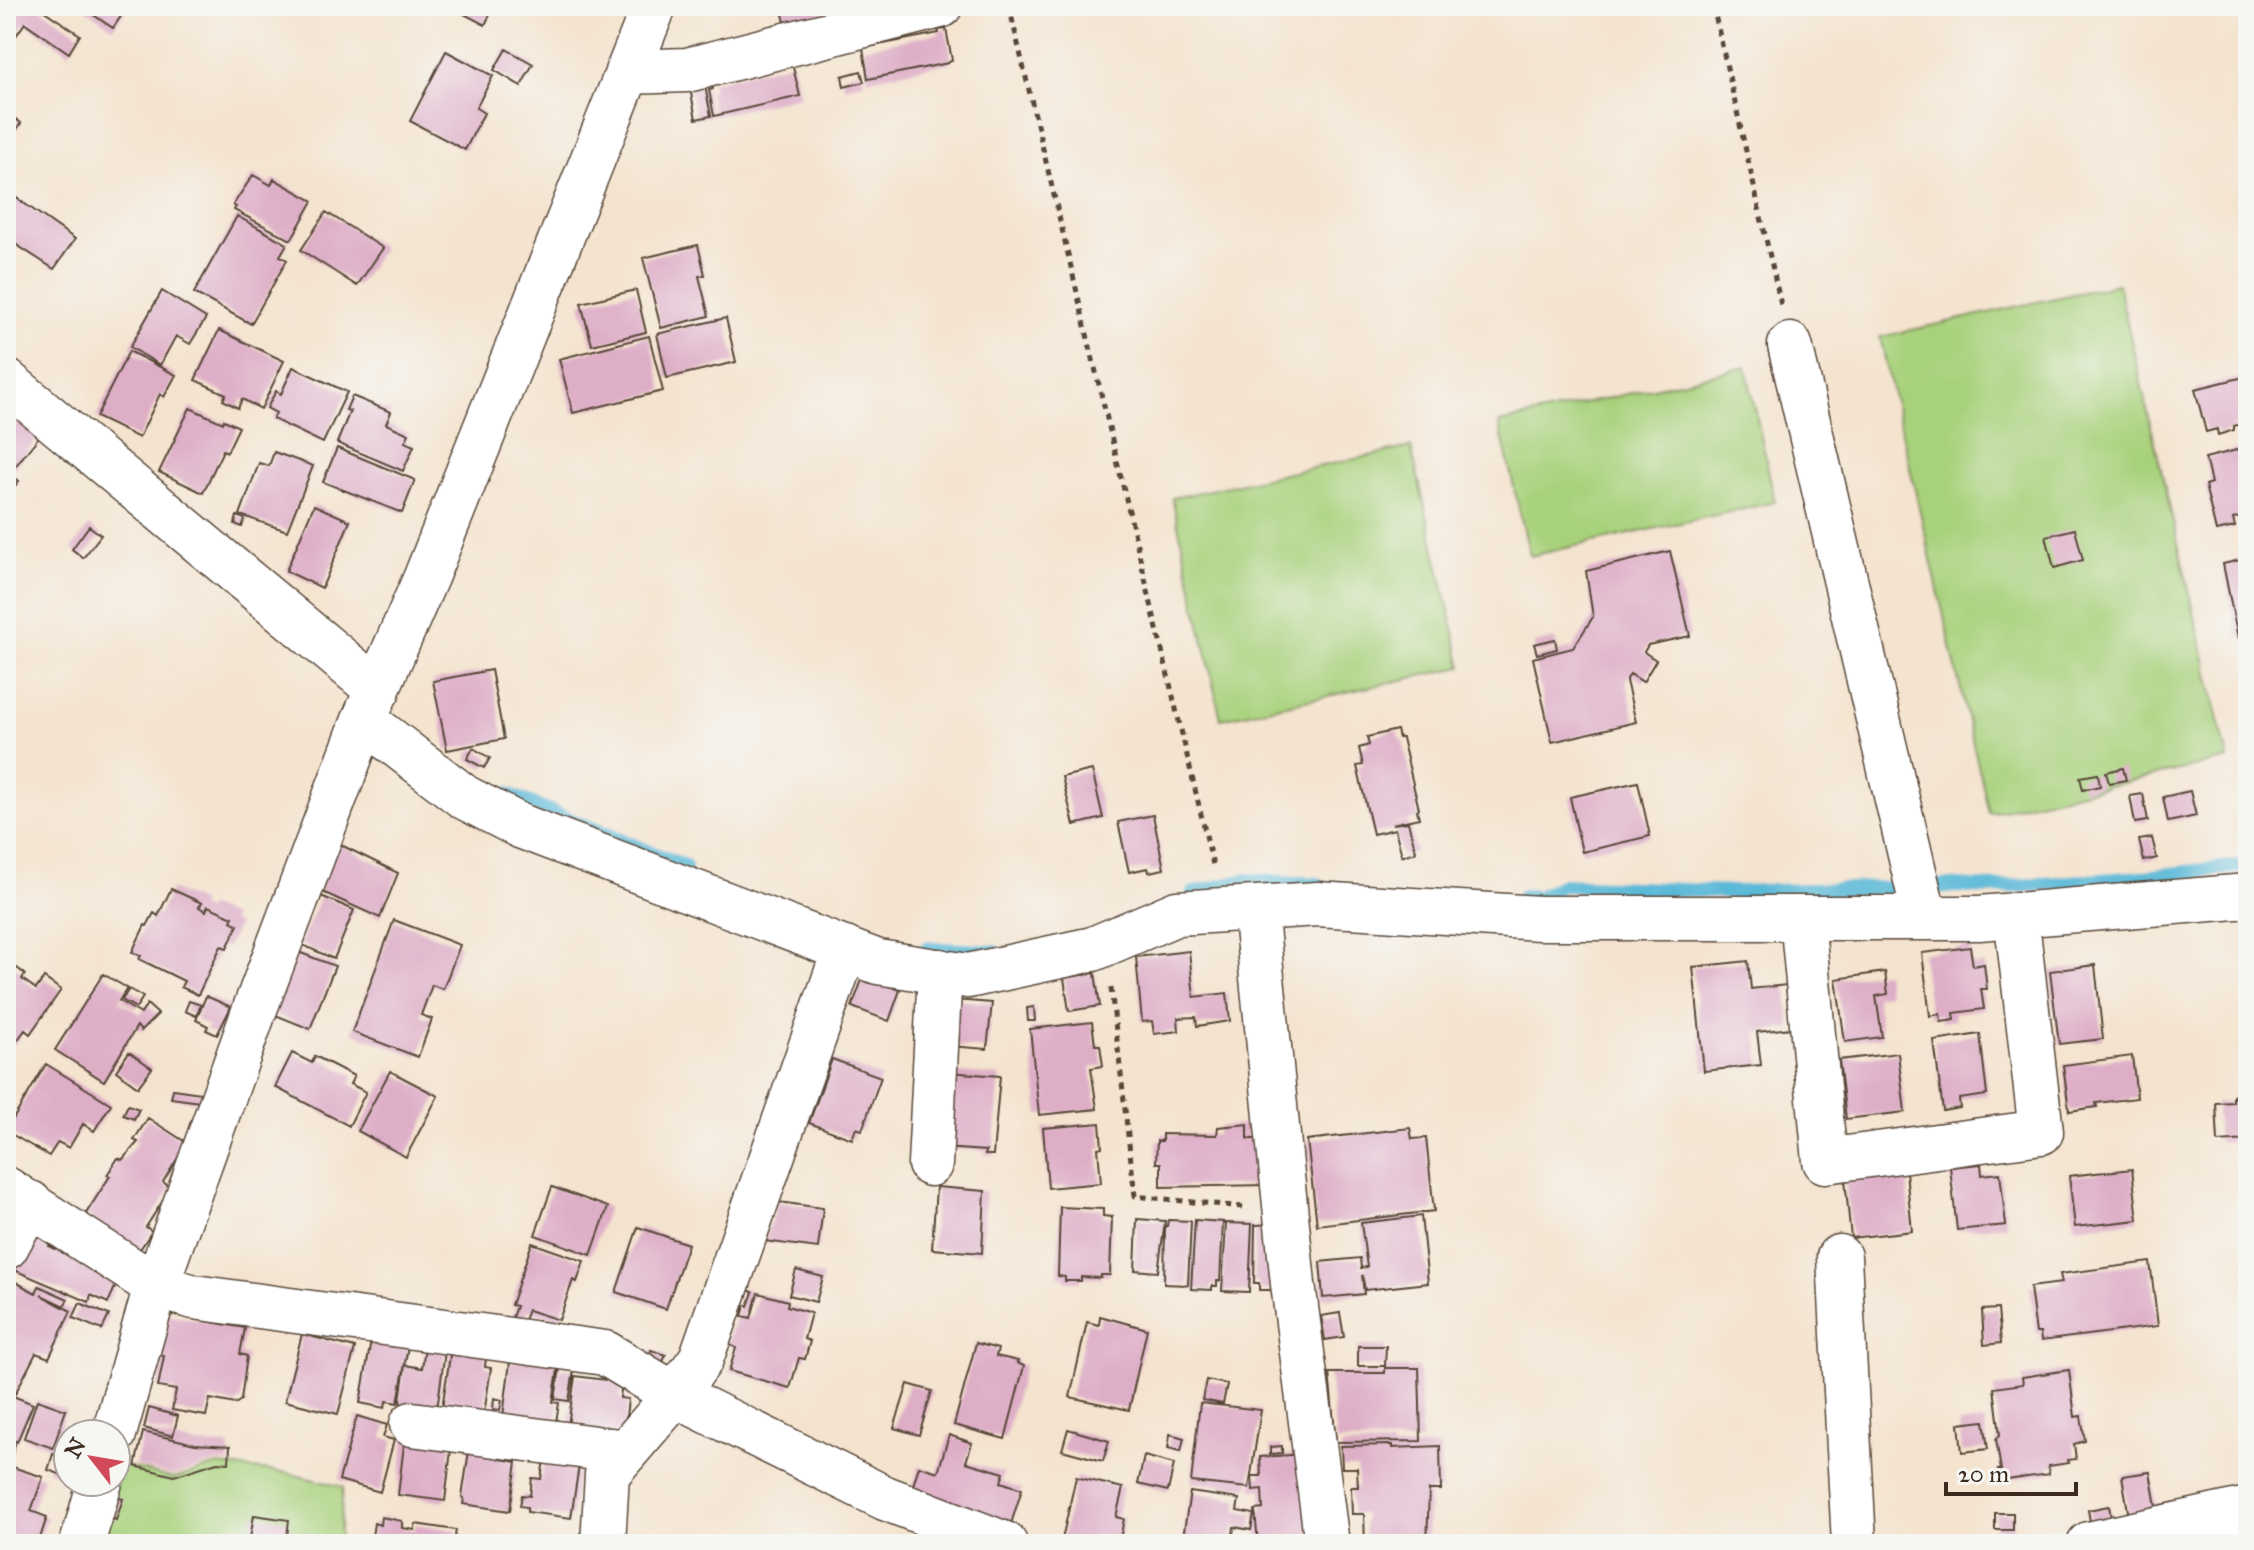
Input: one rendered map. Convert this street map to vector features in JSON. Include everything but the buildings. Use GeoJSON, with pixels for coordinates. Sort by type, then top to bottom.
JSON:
{"type":"FeatureCollection","features":[{"type":"Feature","properties":{"kind":"street"},"geometry":{"type":"LineString","coordinates":[[119,1418],[156,1286],[256,1006],[371,705],[497,401],[654,6]]}},
{"type":"Feature","properties":{"kind":"street"},"geometry":{"type":"LineString","coordinates":[[627,72],[687,70],[940,6]]}},
{"type":"Feature","properties":{"kind":"street"},"geometry":{"type":"LineString","coordinates":[[1790,345],[1925,918]]}},
{"type":"Feature","properties":{"kind":"street"},"geometry":{"type":"LineString","coordinates":[[6,381],[371,705],[464,797],[520,826],[878,962],[968,976],[1093,949],[1177,913],[1318,904],[1540,918],[1925,918],[2248,896]]}},
{"type":"Feature","properties":{"kind":"street"},"geometry":{"type":"LineString","coordinates":[[1240,909],[1286,1212],[1327,1544]]}},
{"type":"Feature","properties":{"kind":"street"},"geometry":{"type":"LineString","coordinates":[[1802,918],[1825,1161],[2041,1132],[2016,914]]}},
{"type":"Feature","properties":{"kind":"street"},"geometry":{"type":"LineString","coordinates":[[603,1544],[607,1474],[675,1395],[701,1359],[845,949]]}},
{"type":"Feature","properties":{"kind":"street"},"geometry":{"type":"LineString","coordinates":[[930,1164],[940,971]]}},
{"type":"Feature","properties":{"kind":"street"},"geometry":{"type":"LineString","coordinates":[[6,1247],[18,1196],[156,1286],[194,1297],[605,1353],[675,1395],[885,1498],[1005,1544]]}},
{"type":"Feature","properties":{"kind":"street"},"geometry":{"type":"LineString","coordinates":[[1839,1257],[1854,1544]]}},
{"type":"Feature","properties":{"kind":"street"},"geometry":{"type":"LineString","coordinates":[[412,1424],[626,1452]]}},
{"type":"Feature","properties":{"kind":"street"},"geometry":{"type":"LineString","coordinates":[[82,1544],[95,1498]]}},
{"type":"Feature","properties":{"kind":"street"},"geometry":{"type":"LineString","coordinates":[[2089,1544],[2248,1509]]}},
{"type":"Feature","properties":{"kind":"path"},"geometry":{"type":"LineString","coordinates":[[1009,6],[1240,909]]}},
{"type":"Feature","properties":{"kind":"path"},"geometry":{"type":"LineString","coordinates":[[1713,6],[1790,345]]}},
{"type":"Feature","properties":{"kind":"path"},"geometry":{"type":"LineString","coordinates":[[1106,943],[1135,1196],[1286,1212]]}},
{"type":"Feature","properties":{"kind":"green space"},"geometry":{"type":"Polygon","coordinates":[[[2118,284],[2228,759],[1989,813],[1880,337],[2118,284]]]}},
{"type":"Feature","properties":{"kind":"green space"},"geometry":{"type":"Polygon","coordinates":[[[1746,367],[1775,502],[1530,556],[1499,423],[1746,367]]]}},
{"type":"Feature","properties":{"kind":"green space"},"geometry":{"type":"Polygon","coordinates":[[[1411,447],[1462,667],[1221,719],[1172,498],[1411,447]]]}},
{"type":"Feature","properties":{"kind":"green space"},"geometry":{"type":"Polygon","coordinates":[[[217,1465],[287,1473],[343,1487],[339,1544],[99,1544],[112,1498],[132,1498],[132,1468],[174,1479],[217,1465]]]}},
{"type":"Feature","properties":{"kind":"waterway"},"geometry":{"type":"LineString","coordinates":[[508,794],[685,866]]}},
{"type":"Feature","properties":{"kind":"waterway"},"geometry":{"type":"LineString","coordinates":[[1523,896],[1538,897],[1563,885],[1734,892],[1958,886],[1987,888],[2144,877],[2248,865]]}},
{"type":"Feature","properties":{"kind":"waterway"},"geometry":{"type":"LineString","coordinates":[[1193,893],[1245,880],[1318,884]]}},
{"type":"Feature","properties":{"kind":"waterway"},"geometry":{"type":"LineString","coordinates":[[927,948],[994,952]]}}]}
